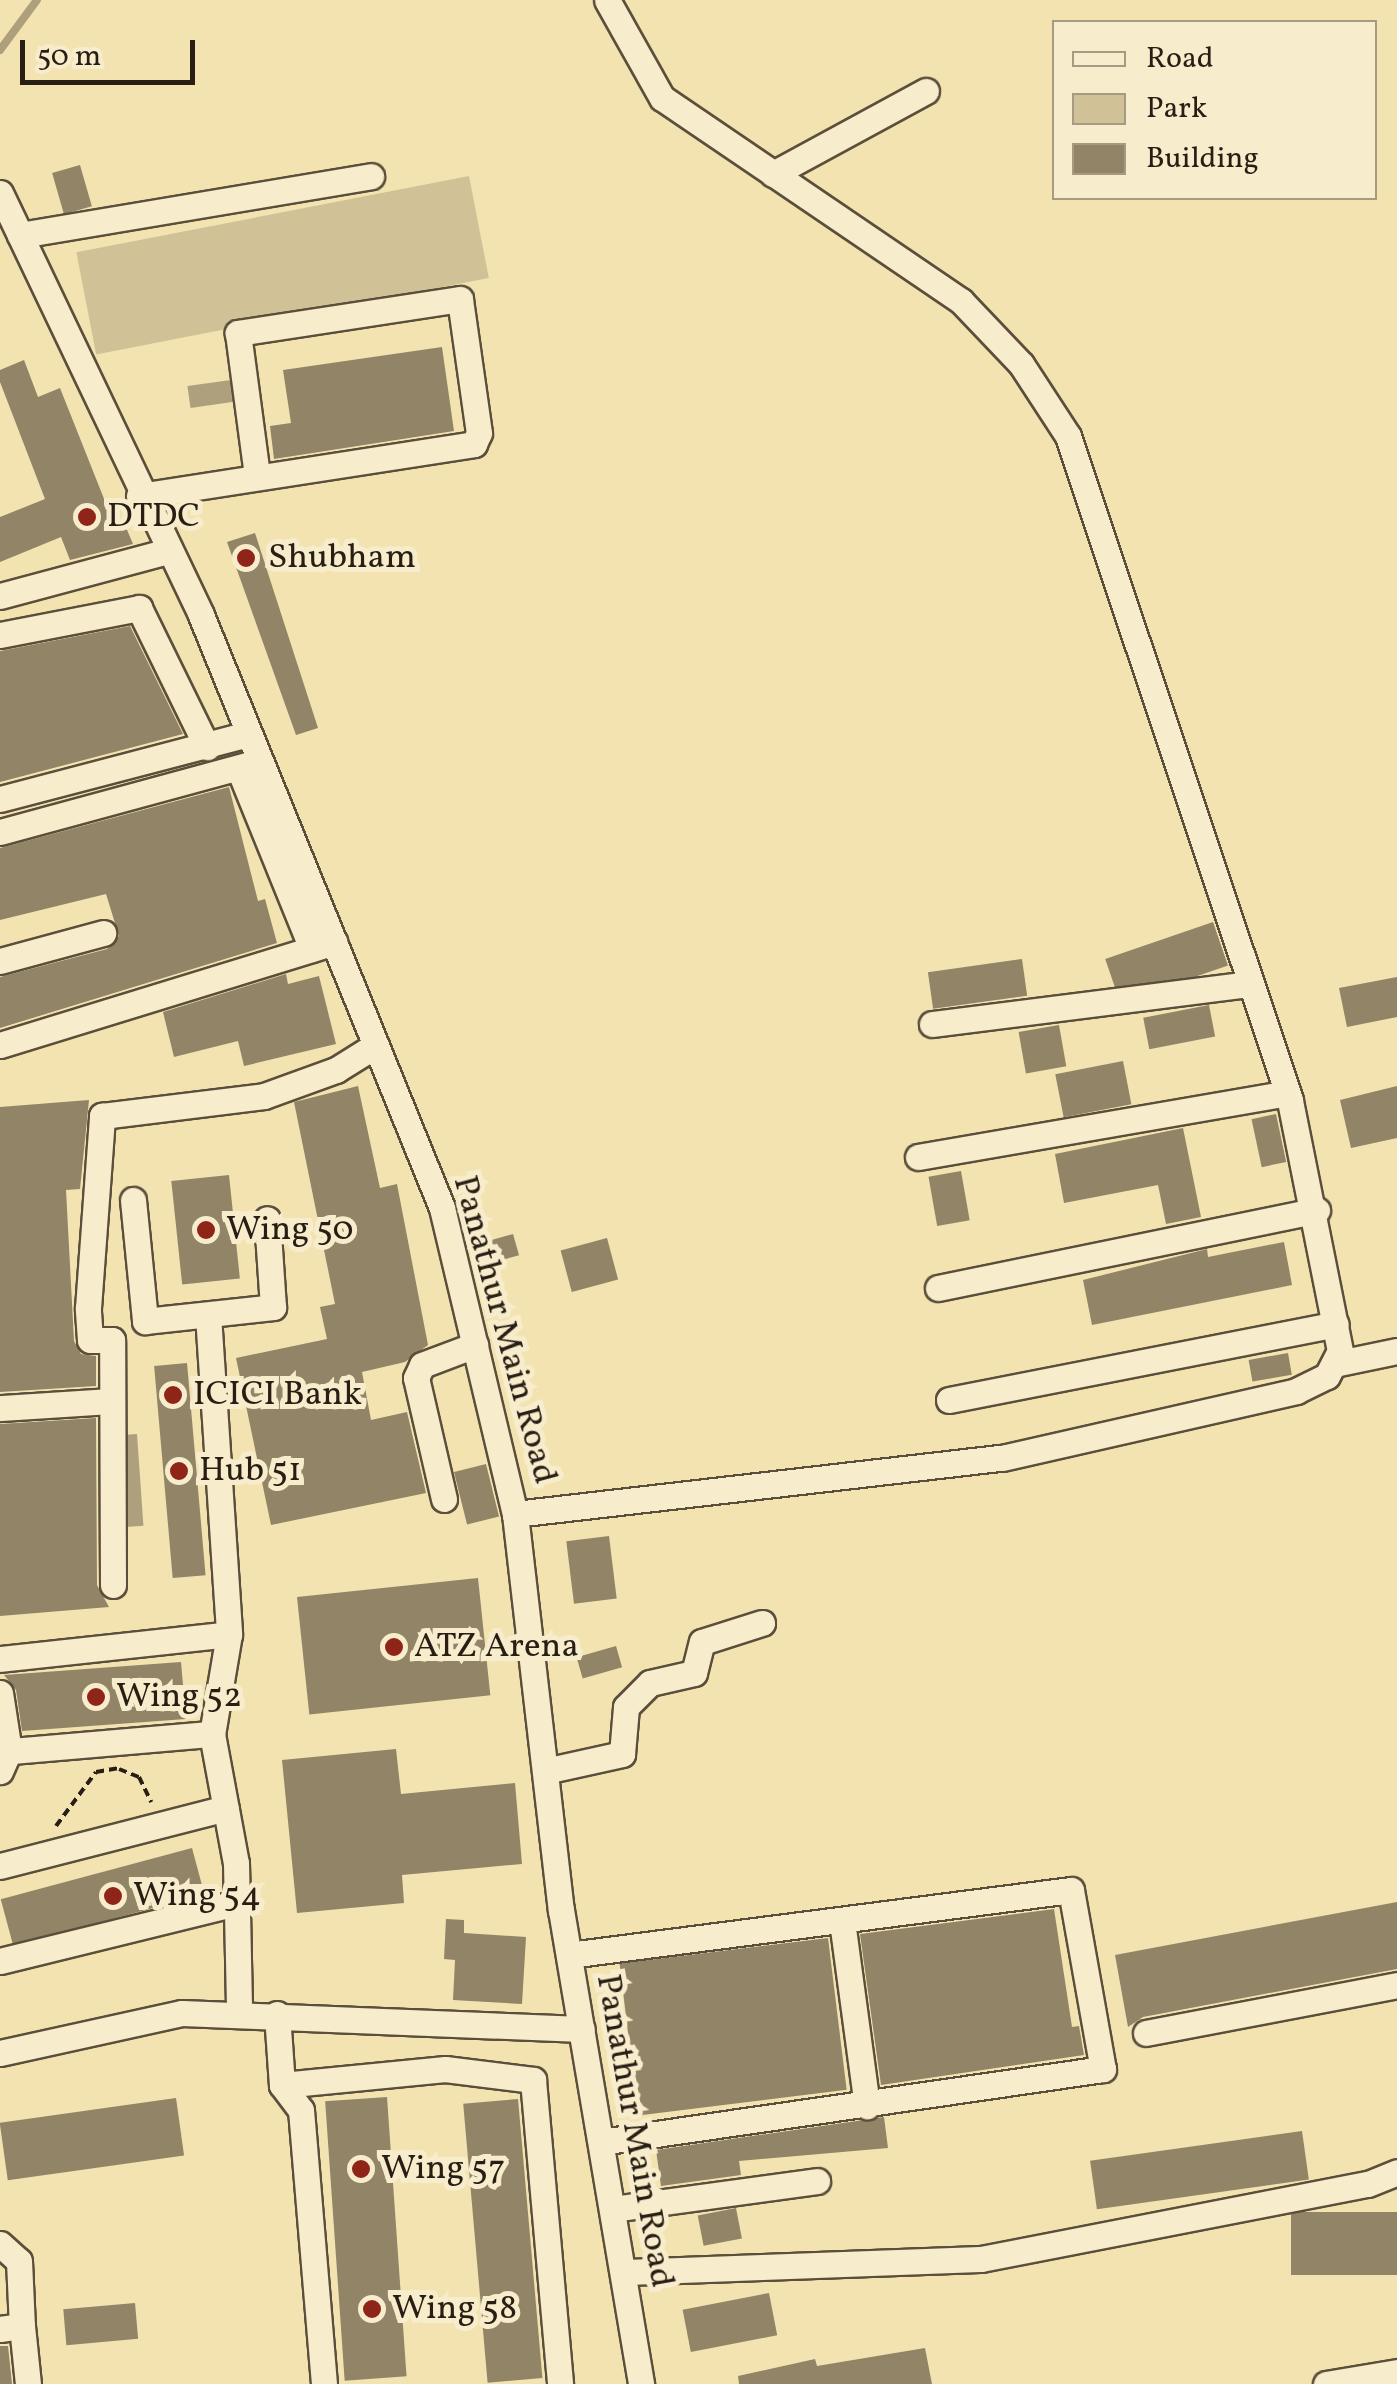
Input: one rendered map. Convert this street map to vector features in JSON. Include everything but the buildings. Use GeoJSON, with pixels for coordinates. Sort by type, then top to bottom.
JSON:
{"type":"FeatureCollection","features":[{"type":"Feature","properties":{"kind":"street"},"geometry":{"type":"LineString","coordinates":[[607,0],[662,98],[978,316],[1021,364],[1068,436],[1155,680],[1249,984],[1287,1092],[1317,1210],[1339,1363]]}},
{"type":"Feature","properties":{"kind":"street"},"geometry":{"type":"LineString","coordinates":[[773,174],[926,91]]}},
{"type":"Feature","properties":{"kind":"street"},"geometry":{"type":"LineString","coordinates":[[20,235],[371,176]]}},
{"type":"Feature","properties":{"kind":"street","name":"Panathur Main Road"},"geometry":{"type":"LineString","coordinates":[[0,193],[168,551],[247,734],[248,765],[323,946],[376,1045],[442,1208],[515,1514],[569,1955],[641,2384]]}},
{"type":"Feature","properties":{"kind":"street"},"geometry":{"type":"LineString","coordinates":[[140,496],[474,444],[479,433],[460,299],[238,333],[256,475]]}},
{"type":"Feature","properties":{"kind":"street"},"geometry":{"type":"LineString","coordinates":[[0,596],[168,551]]}},
{"type":"Feature","properties":{"kind":"street"},"geometry":{"type":"LineString","coordinates":[[0,635],[139,608],[207,747]]}},
{"type":"Feature","properties":{"kind":"street"},"geometry":{"type":"LineString","coordinates":[[0,799],[247,734]]}},
{"type":"Feature","properties":{"kind":"street"},"geometry":{"type":"LineString","coordinates":[[0,832],[248,765]]}},
{"type":"Feature","properties":{"kind":"street"},"geometry":{"type":"LineString","coordinates":[[0,961],[103,933]]}},
{"type":"Feature","properties":{"kind":"street"},"geometry":{"type":"LineString","coordinates":[[0,1045],[323,946]]}},
{"type":"Feature","properties":{"kind":"street"},"geometry":{"type":"LineString","coordinates":[[932,1024],[1249,984]]}},
{"type":"Feature","properties":{"kind":"street"},"geometry":{"type":"LineString","coordinates":[[113,1585],[112,1340],[90,1340],[88,1308],[102,1116],[264,1096],[336,1070],[376,1045]]}},
{"type":"Feature","properties":{"kind":"street"},"geometry":{"type":"LineString","coordinates":[[918,1157],[1287,1092]]}},
{"type":"Feature","properties":{"kind":"street"},"geometry":{"type":"LineString","coordinates":[[133,1200],[146,1321],[274,1307],[267,1219]]}},
{"type":"Feature","properties":{"kind":"street"},"geometry":{"type":"LineString","coordinates":[[938,1288],[1317,1210]]}},
{"type":"Feature","properties":{"kind":"street"},"geometry":{"type":"LineString","coordinates":[[208,1315],[228,1634],[212,1734],[240,1902],[239,2012]]}},
{"type":"Feature","properties":{"kind":"street"},"geometry":{"type":"LineString","coordinates":[[949,1400],[1336,1324]]}},
{"type":"Feature","properties":{"kind":"street"},"geometry":{"type":"LineString","coordinates":[[444,1499],[416,1378],[422,1365],[475,1345]]}},
{"type":"Feature","properties":{"kind":"street"},"geometry":{"type":"LineString","coordinates":[[515,1514],[1002,1458],[1296,1391],[1339,1363],[1397,1351]]}},
{"type":"Feature","properties":{"kind":"street"},"geometry":{"type":"LineString","coordinates":[[0,1408],[110,1401]]}},
{"type":"Feature","properties":{"kind":"street"},"geometry":{"type":"LineString","coordinates":[[545,1771],[622,1754],[626,1707],[650,1682],[694,1672],[702,1642],[762,1623]]}},
{"type":"Feature","properties":{"kind":"street"},"geometry":{"type":"LineString","coordinates":[[0,1659],[228,1634]]}},
{"type":"Feature","properties":{"kind":"street"},"geometry":{"type":"LineString","coordinates":[[0,1692],[3,1758],[115,1757],[212,1734]]}},
{"type":"Feature","properties":{"kind":"street"},"geometry":{"type":"LineString","coordinates":[[0,1866],[226,1808]]}},
{"type":"Feature","properties":{"kind":"street"},"geometry":{"type":"LineString","coordinates":[[569,1955],[1072,1890],[1103,2068],[866,2106],[601,2142]]}},
{"type":"Feature","properties":{"kind":"street"},"geometry":{"type":"LineString","coordinates":[[0,1961],[240,1902]]}},
{"type":"Feature","properties":{"kind":"street"},"geometry":{"type":"LineString","coordinates":[[842,1922],[866,2106]]}},
{"type":"Feature","properties":{"kind":"street"},"geometry":{"type":"LineString","coordinates":[[1146,2033],[1397,1986]]}},
{"type":"Feature","properties":{"kind":"street"},"geometry":{"type":"LineString","coordinates":[[0,2053],[107,2025],[239,2012],[582,2029]]}},
{"type":"Feature","properties":{"kind":"street"},"geometry":{"type":"LineString","coordinates":[[277,2014],[282,2085],[301,2110],[324,2384]]}},
{"type":"Feature","properties":{"kind":"street"},"geometry":{"type":"LineString","coordinates":[[282,2085],[445,2069],[533,2080],[560,2384]]}},
{"type":"Feature","properties":{"kind":"street"},"geometry":{"type":"LineString","coordinates":[[625,2272],[981,2258],[1368,2184],[1397,2172]]}},
{"type":"Feature","properties":{"kind":"street"},"geometry":{"type":"LineString","coordinates":[[614,2210],[817,2181]]}},
{"type":"Feature","properties":{"kind":"street"},"geometry":{"type":"LineString","coordinates":[[0,2244],[18,2261],[11,2328],[28,2384]]}},
{"type":"Feature","properties":{"kind":"street"},"geometry":{"type":"LineString","coordinates":[[1326,2384],[1397,2372]]}},
{"type":"Feature","properties":{"kind":"path"},"geometry":{"type":"LineString","coordinates":[[54,1828],[96,1772],[115,1757],[139,1777],[151,1796],[152,1814]]}},
{"type":"Feature","properties":{"kind":"green space"},"geometry":{"type":"Polygon","coordinates":[[[469,176],[489,278],[96,354],[76,252],[469,176]]]}},
{"type":"Feature","properties":{"kind":"shaded area"},"geometry":{"type":"Polygon","coordinates":[[[231,380],[234,402],[190,408],[187,386],[231,380]]]}},
{"type":"Feature","properties":{"kind":"shaded area"},"geometry":{"type":"Polygon","coordinates":[[[137,1434],[143,1526],[122,1527],[116,1435],[137,1434]]]}},
{"type":"Feature","properties":{"kind":"waterway"},"geometry":{"type":"LineString","coordinates":[[0,50],[37,0]]}},
{"type":"Feature","properties":{"kind":"place","name":"DTDC"},"geometry":{"type":"Point","coordinates":[87,517]}},
{"type":"Feature","properties":{"kind":"place","name":"Shubham"},"geometry":{"type":"Point","coordinates":[246,558]}},
{"type":"Feature","properties":{"kind":"place","name":"Wing 50"},"geometry":{"type":"Point","coordinates":[206,1230]}},
{"type":"Feature","properties":{"kind":"place","name":"ICICI Bank"},"geometry":{"type":"Point","coordinates":[173,1395]}},
{"type":"Feature","properties":{"kind":"place","name":"Hub 51"},"geometry":{"type":"Point","coordinates":[179,1471]}},
{"type":"Feature","properties":{"kind":"place","name":"ATZ Arena"},"geometry":{"type":"Point","coordinates":[394,1647]}},
{"type":"Feature","properties":{"kind":"place","name":"Wing 52"},"geometry":{"type":"Point","coordinates":[96,1697]}},
{"type":"Feature","properties":{"kind":"place","name":"Wing 54"},"geometry":{"type":"Point","coordinates":[113,1896]}},
{"type":"Feature","properties":{"kind":"place","name":"Wing 57"},"geometry":{"type":"Point","coordinates":[361,2169]}},
{"type":"Feature","properties":{"kind":"place","name":"Wing 58"},"geometry":{"type":"Point","coordinates":[372,2309]}}]}
